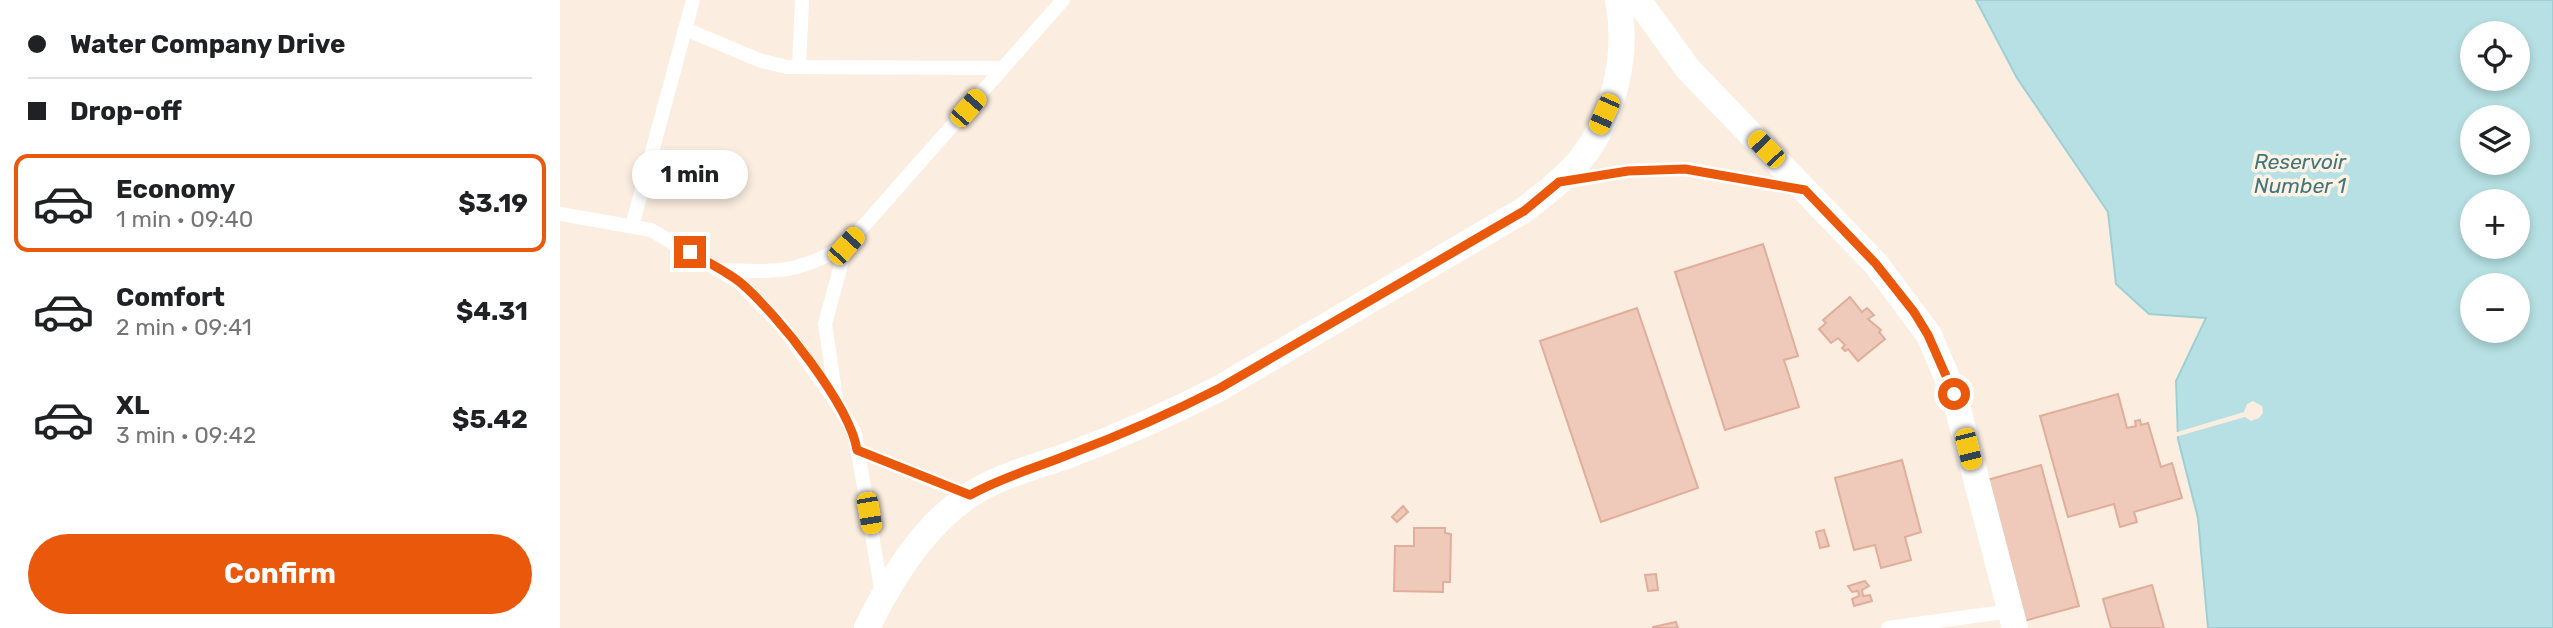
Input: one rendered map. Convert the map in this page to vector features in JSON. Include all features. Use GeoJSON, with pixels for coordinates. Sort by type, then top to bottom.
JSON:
{"type":"FeatureCollection","features":[{"type":"Feature","properties":{"kind":"street"},"geometry":{"type":"LineString","coordinates":[[867,628],[883,595],[937,522],[970,495],[999,479],[1069,455],[1170,413],[1220,388],[1524,211],[1559,182],[1593,139],[1615,90],[1622,22],[1618,0]]}},
{"type":"Feature","properties":{"kind":"street"},"geometry":{"type":"LineString","coordinates":[[1638,0],[1688,69],[1876,264],[1928,335],[1954,394],[2012,619]]}},
{"type":"Feature","properties":{"kind":"lane"},"geometry":{"type":"LineString","coordinates":[[632,226],[693,0]]}},
{"type":"Feature","properties":{"kind":"lane"},"geometry":{"type":"LineString","coordinates":[[799,67],[802,0]]}},
{"type":"Feature","properties":{"kind":"lane"},"geometry":{"type":"LineString","coordinates":[[719,270],[779,272],[814,263],[846,246],[1063,0]]}},
{"type":"Feature","properties":{"kind":"lane"},"geometry":{"type":"LineString","coordinates":[[685,29],[759,60],[799,67],[1003,68]]}},
{"type":"Feature","properties":{"kind":"lane"},"geometry":{"type":"LineString","coordinates":[[1559,182],[1628,171],[1685,169],[1805,190]]}},
{"type":"Feature","properties":{"kind":"lane"},"geometry":{"type":"LineString","coordinates":[[560,214],[651,230],[740,283],[782,326],[837,403],[855,434],[883,595]]}},
{"type":"Feature","properties":{"kind":"lane"},"geometry":{"type":"LineString","coordinates":[[837,403],[825,324],[846,246]]}},
{"type":"Feature","properties":{"kind":"lane"},"geometry":{"type":"LineString","coordinates":[[857,450],[970,495]]}},
{"type":"Feature","properties":{"kind":"lane"},"geometry":{"type":"LineString","coordinates":[[1888,628],[2012,619]]}},
{"type":"Feature","properties":{"kind":"water","name":"Reservoir Number 1"},"geometry":{"type":"Polygon","coordinates":[[[1976,0],[2553,0],[2553,628],[2208,628],[2198,518],[2178,439],[2176,381],[2206,318],[2149,314],[2116,284],[2108,212],[2017,78],[1976,0]]]}},
{"type":"Feature","properties":{"kind":"pier"},"geometry":{"type":"Polygon","coordinates":[[[2253,401],[2262,406],[2263,413],[2259,418],[2251,421],[2245,417],[2175,437],[2174,433],[2244,412],[2247,404],[2253,401]]]}},
{"type":"Feature","properties":{"kind":"building"},"geometry":{"type":"Polygon","coordinates":[[[1763,244],[1798,356],[1784,360],[1799,407],[1725,430],[1675,272],[1763,244]]]}},
{"type":"Feature","properties":{"kind":"building"},"geometry":{"type":"Polygon","coordinates":[[[1850,297],[1862,312],[1867,308],[1874,315],[1868,319],[1881,330],[1879,332],[1885,339],[1858,361],[1848,349],[1845,351],[1842,348],[1845,345],[1838,338],[1831,343],[1819,329],[1826,323],[1823,320],[1850,297]]]}},
{"type":"Feature","properties":{"kind":"building"},"geometry":{"type":"Polygon","coordinates":[[[1637,308],[1698,488],[1601,522],[1540,341],[1637,308]]]}},
{"type":"Feature","properties":{"kind":"building"},"geometry":{"type":"Polygon","coordinates":[[[2118,394],[2127,428],[2136,426],[2135,421],[2140,420],[2141,425],[2148,423],[2161,467],[2172,463],[2182,498],[2134,512],[2137,522],[2120,527],[2114,504],[2068,517],[2040,416],[2118,394]]]}},
{"type":"Feature","properties":{"kind":"building"},"geometry":{"type":"Polygon","coordinates":[[[1902,460],[1921,532],[1905,537],[1911,560],[1881,568],[1875,545],[1854,550],[1835,478],[1902,460]]]}},
{"type":"Feature","properties":{"kind":"building"},"geometry":{"type":"Polygon","coordinates":[[[2041,465],[2079,606],[2024,621],[1987,480],[2041,465]]]}},
{"type":"Feature","properties":{"kind":"building"},"geometry":{"type":"Polygon","coordinates":[[[1403,506],[1408,512],[1397,522],[1392,517],[1403,506]]]}},
{"type":"Feature","properties":{"kind":"building"},"geometry":{"type":"Polygon","coordinates":[[[1414,528],[1445,528],[1445,533],[1451,534],[1450,582],[1443,582],[1443,592],[1394,591],[1395,546],[1414,546],[1414,528]]]}},
{"type":"Feature","properties":{"kind":"building"},"geometry":{"type":"Polygon","coordinates":[[[1824,530],[1829,546],[1820,548],[1816,532],[1824,530]]]}},
{"type":"Feature","properties":{"kind":"building"},"geometry":{"type":"Polygon","coordinates":[[[1656,574],[1658,590],[1648,591],[1645,575],[1656,574]]]}},
{"type":"Feature","properties":{"kind":"building"},"geometry":{"type":"Polygon","coordinates":[[[1865,581],[1869,586],[1862,590],[1863,596],[1870,595],[1872,601],[1854,606],[1852,599],[1859,596],[1858,591],[1852,592],[1848,586],[1865,581]]]}},
{"type":"Feature","properties":{"kind":"building"},"geometry":{"type":"Polygon","coordinates":[[[2152,585],[2164,628],[2111,628],[2103,599],[2152,585]]]}},
{"type":"Feature","properties":{"kind":"building"},"geometry":{"type":"Polygon","coordinates":[[[1676,622],[1678,628],[1653,628],[1653,627],[1676,622]]]}},
{"type":"Feature","properties":{"kind":"route"},"geometry":{"type":"LineString","coordinates":[[690,252],[740,283],[782,326],[837,403],[855,434],[857,450],[970,495],[999,479],[1069,455],[1170,413],[1220,388],[1524,211],[1559,182],[1628,171],[1685,169],[1805,190],[1876,264],[1914,312],[1928,335],[1954,394]]}}]}
